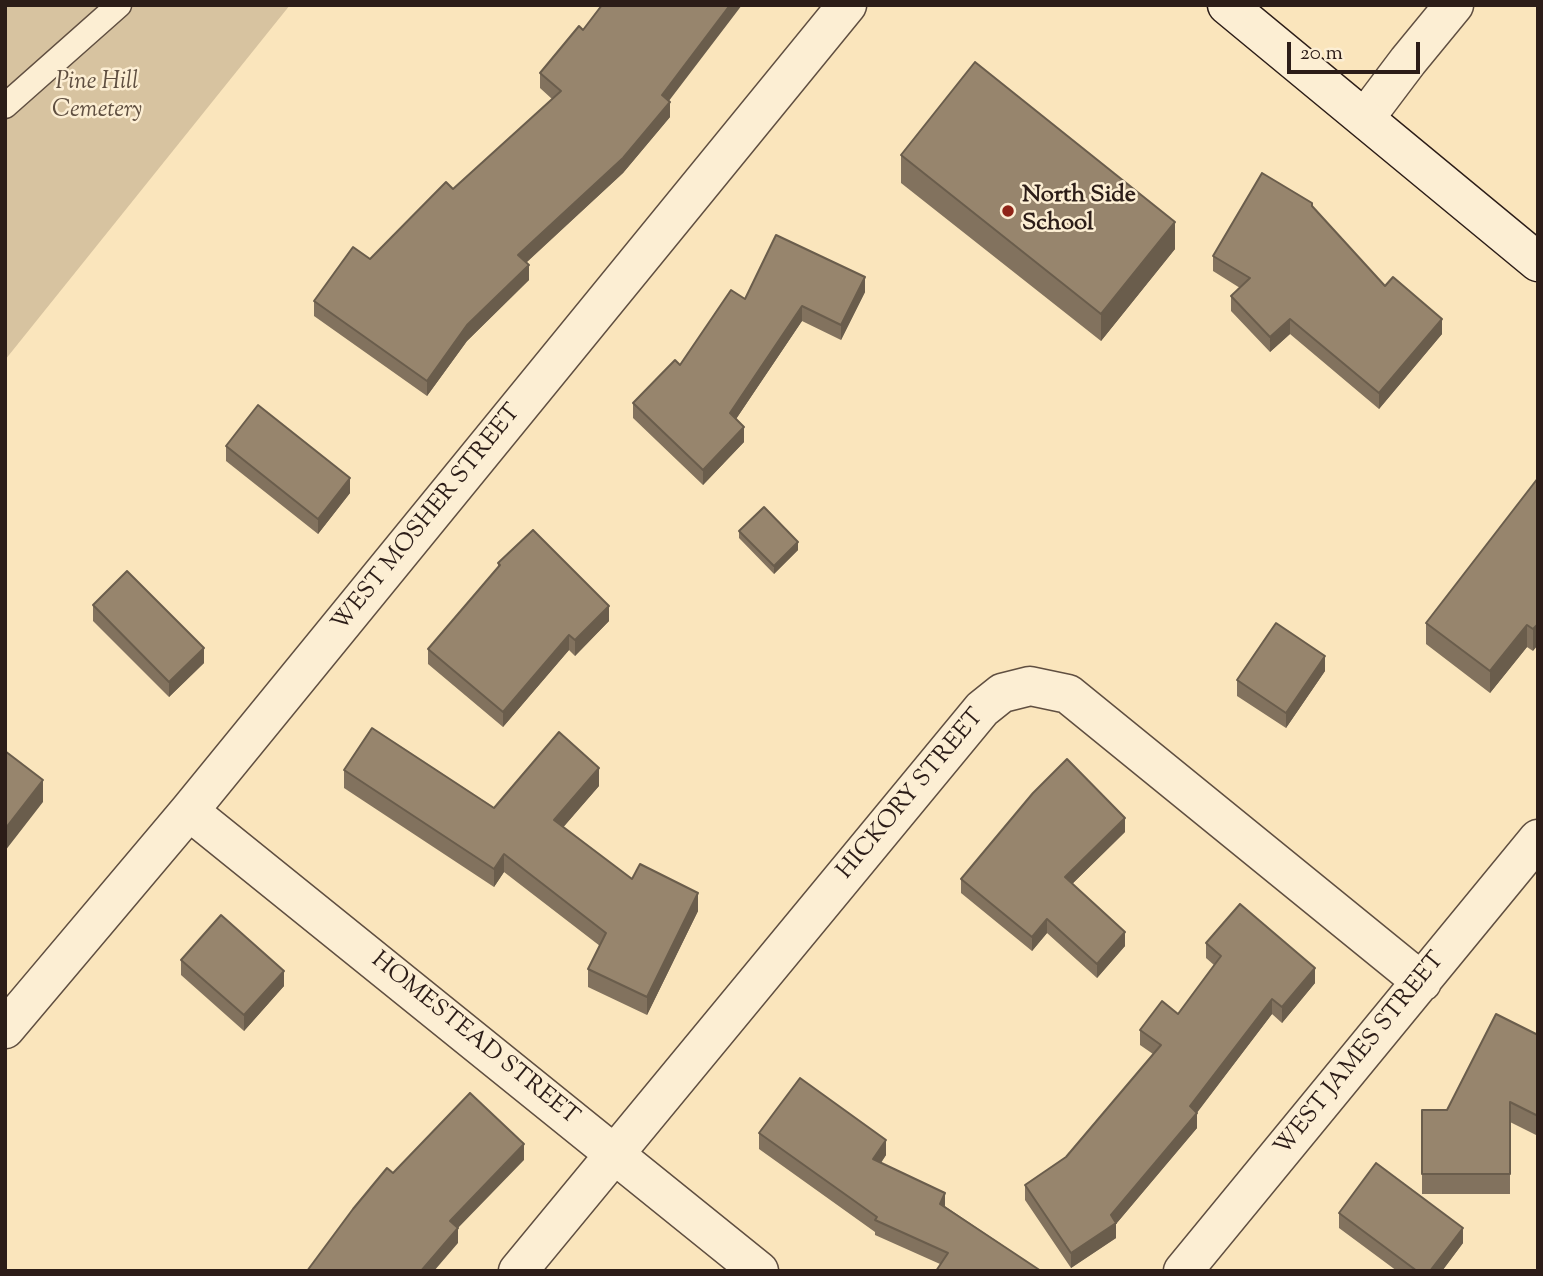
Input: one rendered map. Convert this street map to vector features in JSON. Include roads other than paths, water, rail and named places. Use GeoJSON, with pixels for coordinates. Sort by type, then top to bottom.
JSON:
{"type":"FeatureCollection","features":[{"type":"Feature","properties":{"kind":"street","name":"WEST MOSHER STREET"},"geometry":{"type":"LineString","coordinates":[[5,1029],[189,811],[847,5]]}},
{"type":"Feature","properties":{"kind":"street"},"geometry":{"type":"LineString","coordinates":[[1227,5],[1538,262]]}},
{"type":"Feature","properties":{"kind":"street"},"geometry":{"type":"LineString","coordinates":[[1366,118],[1454,5]]}},
{"type":"Feature","properties":{"kind":"street","name":"HICKORY STREET"},"geometry":{"type":"LineString","coordinates":[[518,1271],[982,709],[1002,693],[1030,686],[1068,694],[1422,982]]}},
{"type":"Feature","properties":{"kind":"street","name":"HOMESTEAD STREET"},"geometry":{"type":"LineString","coordinates":[[189,811],[759,1271]]}},
{"type":"Feature","properties":{"kind":"street","name":"WEST JAMES STREET"},"geometry":{"type":"LineString","coordinates":[[1184,1271],[1538,839]]}},
{"type":"Feature","properties":{"kind":"lane"},"geometry":{"type":"LineString","coordinates":[[5,106],[119,5]]}},
{"type":"Feature","properties":{"kind":"place","name":"North Side School"},"geometry":{"type":"Point","coordinates":[1008,211]}},
{"type":"Feature","properties":{"kind":"park label","name":"Pine Hill Cemetery"},"geometry":{"type":"Point","coordinates":[97,98]}}]}
